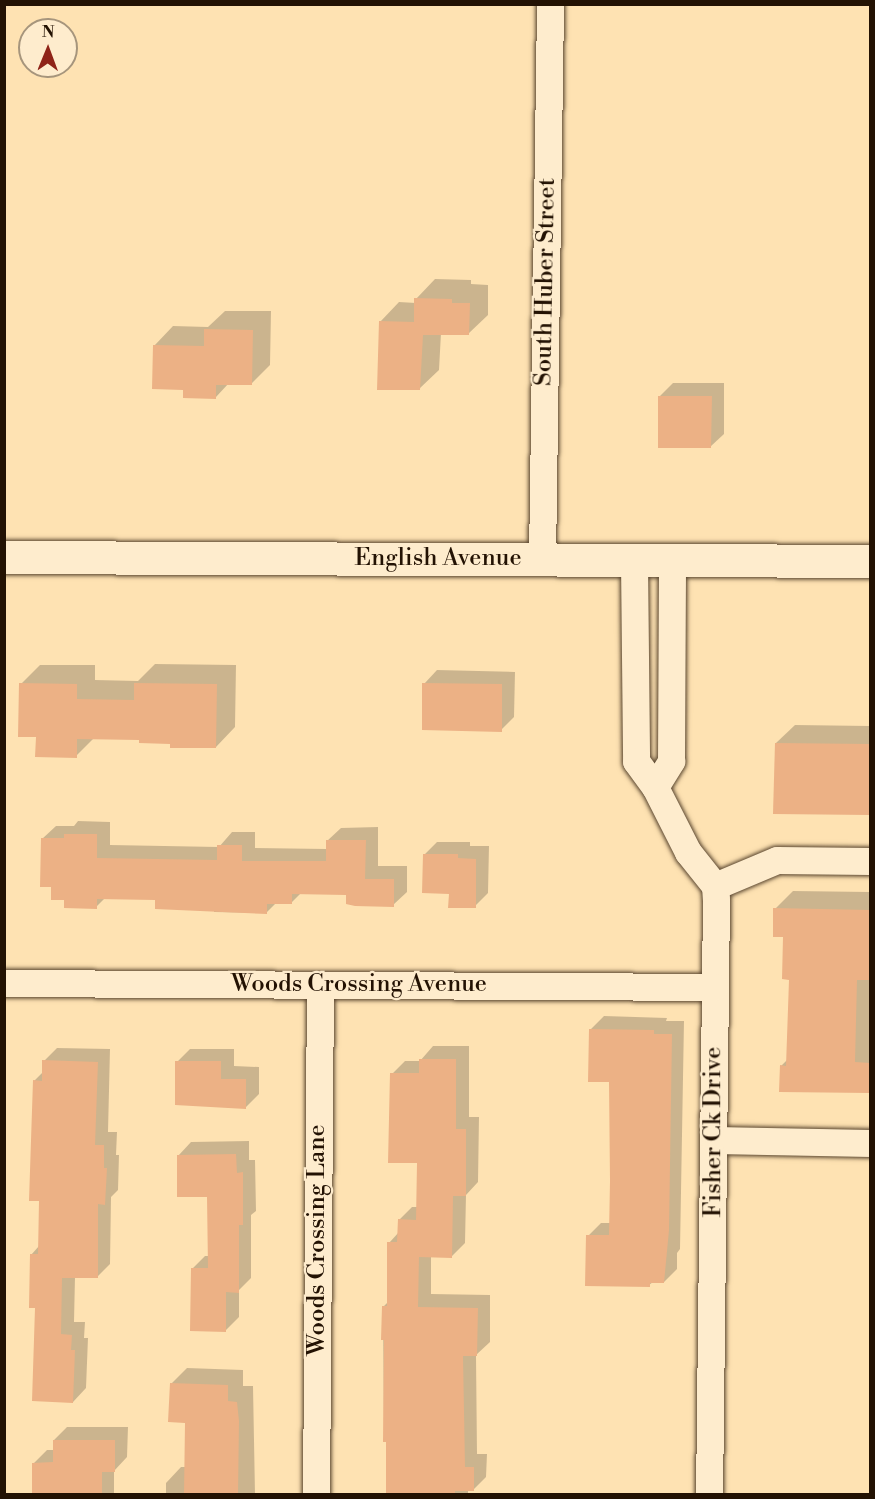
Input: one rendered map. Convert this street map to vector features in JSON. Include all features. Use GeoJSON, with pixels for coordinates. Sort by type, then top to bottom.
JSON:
{"type":"FeatureCollection","features":[{"type":"Feature","properties":{"kind":"street","name":"South Huber Street"},"geometry":{"type":"LineString","coordinates":[[542,559],[550,4]]}},
{"type":"Feature","properties":{"kind":"street","name":"English Avenue"},"geometry":{"type":"LineString","coordinates":[[4,557],[870,561]]}},
{"type":"Feature","properties":{"kind":"street"},"geometry":{"type":"LineString","coordinates":[[634,561],[636,761],[655,787],[688,852],[715,886],[777,860],[870,861]]}},
{"type":"Feature","properties":{"kind":"street"},"geometry":{"type":"LineString","coordinates":[[655,787],[671,761],[672,561]]}},
{"type":"Feature","properties":{"kind":"street","name":"Fisher Ck Drive"},"geometry":{"type":"LineString","coordinates":[[709,1494],[715,1140],[715,886]]}},
{"type":"Feature","properties":{"kind":"street","name":"Woods Crossing Avenue"},"geometry":{"type":"LineString","coordinates":[[4,983],[714,987]]}},
{"type":"Feature","properties":{"kind":"street","name":"Woods Crossing Lane"},"geometry":{"type":"LineString","coordinates":[[316,1494],[320,985]]}},
{"type":"Feature","properties":{"kind":"street"},"geometry":{"type":"LineString","coordinates":[[715,1140],[870,1143]]}},
{"type":"Feature","properties":{"kind":"building"},"geometry":{"type":"Polygon","coordinates":[[[414,298],[452,299],[452,303],[470,303],[469,335],[423,335],[420,390],[377,390],[379,321],[414,322],[414,298]]]}},
{"type":"Feature","properties":{"kind":"building"},"geometry":{"type":"Polygon","coordinates":[[[204,329],[253,330],[252,385],[216,385],[216,399],[183,398],[183,390],[152,389],[153,345],[204,346],[204,329]]]}},
{"type":"Feature","properties":{"kind":"building"},"geometry":{"type":"Polygon","coordinates":[[[658,396],[712,396],[711,448],[658,448],[658,396]]]}},
{"type":"Feature","properties":{"kind":"building"},"geometry":{"type":"Polygon","coordinates":[[[19,683],[77,684],[77,699],[134,700],[134,683],[217,684],[216,748],[170,748],[170,744],[139,743],[139,740],[77,739],[77,758],[35,757],[36,737],[18,737],[19,683]]]}},
{"type":"Feature","properties":{"kind":"building"},"geometry":{"type":"Polygon","coordinates":[[[422,683],[502,684],[502,732],[422,730],[422,683]]]}},
{"type":"Feature","properties":{"kind":"building"},"geometry":{"type":"Polygon","coordinates":[[[775,743],[870,744],[870,815],[773,814],[775,743]]]}},
{"type":"Feature","properties":{"kind":"building"},"geometry":{"type":"Polygon","coordinates":[[[64,834],[97,834],[97,858],[217,860],[217,845],[242,845],[242,861],[326,861],[326,840],[366,840],[365,879],[394,879],[394,907],[346,904],[346,895],[292,894],[292,904],[267,904],[267,914],[155,909],[155,900],[97,899],[97,909],[64,908],[64,900],[51,900],[51,887],[40,887],[41,838],[64,838],[64,834]]]}},
{"type":"Feature","properties":{"kind":"building"},"geometry":{"type":"Polygon","coordinates":[[[423,854],[458,854],[458,858],[476,859],[476,908],[448,908],[449,894],[422,893],[423,854]]]}},
{"type":"Feature","properties":{"kind":"building"},"geometry":{"type":"Polygon","coordinates":[[[773,908],[870,910],[870,980],[857,980],[855,1062],[870,1063],[870,1093],[779,1092],[780,1065],[786,1066],[789,980],[782,979],[783,937],[773,937],[773,908]]]}},
{"type":"Feature","properties":{"kind":"building"},"geometry":{"type":"Polygon","coordinates":[[[589,1029],[654,1030],[654,1034],[672,1034],[669,1230],[664,1283],[650,1283],[650,1287],[585,1286],[586,1235],[609,1235],[610,1181],[609,1082],[588,1082],[589,1029]]]}},
{"type":"Feature","properties":{"kind":"building"},"geometry":{"type":"Polygon","coordinates":[[[419,1059],[456,1059],[456,1129],[466,1129],[466,1196],[453,1196],[452,1258],[419,1257],[418,1307],[478,1308],[477,1356],[463,1356],[465,1467],[474,1467],[474,1491],[455,1491],[455,1494],[386,1494],[386,1442],[383,1442],[384,1340],[381,1340],[382,1306],[387,1306],[387,1242],[397,1242],[398,1219],[416,1220],[417,1163],[388,1163],[390,1073],[419,1073],[419,1059]]]}},
{"type":"Feature","properties":{"kind":"building"},"geometry":{"type":"Polygon","coordinates":[[[42,1060],[98,1062],[95,1145],[104,1145],[104,1168],[107,1168],[105,1205],[98,1204],[98,1278],[62,1278],[61,1334],[72,1335],[71,1350],[75,1350],[73,1403],[32,1401],[35,1308],[29,1308],[30,1254],[38,1254],[39,1201],[29,1201],[33,1080],[42,1081],[42,1060]]]}},
{"type":"Feature","properties":{"kind":"building"},"geometry":{"type":"Polygon","coordinates":[[[175,1061],[221,1061],[221,1079],[246,1079],[246,1109],[175,1105],[175,1061]]]}},
{"type":"Feature","properties":{"kind":"building"},"geometry":{"type":"Polygon","coordinates":[[[236,1154],[237,1173],[243,1172],[243,1225],[239,1225],[239,1293],[226,1292],[226,1332],[190,1331],[191,1268],[208,1268],[207,1197],[177,1197],[177,1155],[236,1154]]]}},
{"type":"Feature","properties":{"kind":"building"},"geometry":{"type":"Polygon","coordinates":[[[170,1383],[228,1385],[228,1401],[237,1402],[239,1421],[238,1494],[184,1494],[185,1423],[168,1422],[170,1383]]]}},
{"type":"Feature","properties":{"kind":"building"},"geometry":{"type":"Polygon","coordinates":[[[53,1440],[115,1440],[115,1472],[102,1472],[102,1494],[32,1494],[32,1463],[53,1462],[53,1440]]]}}]}
